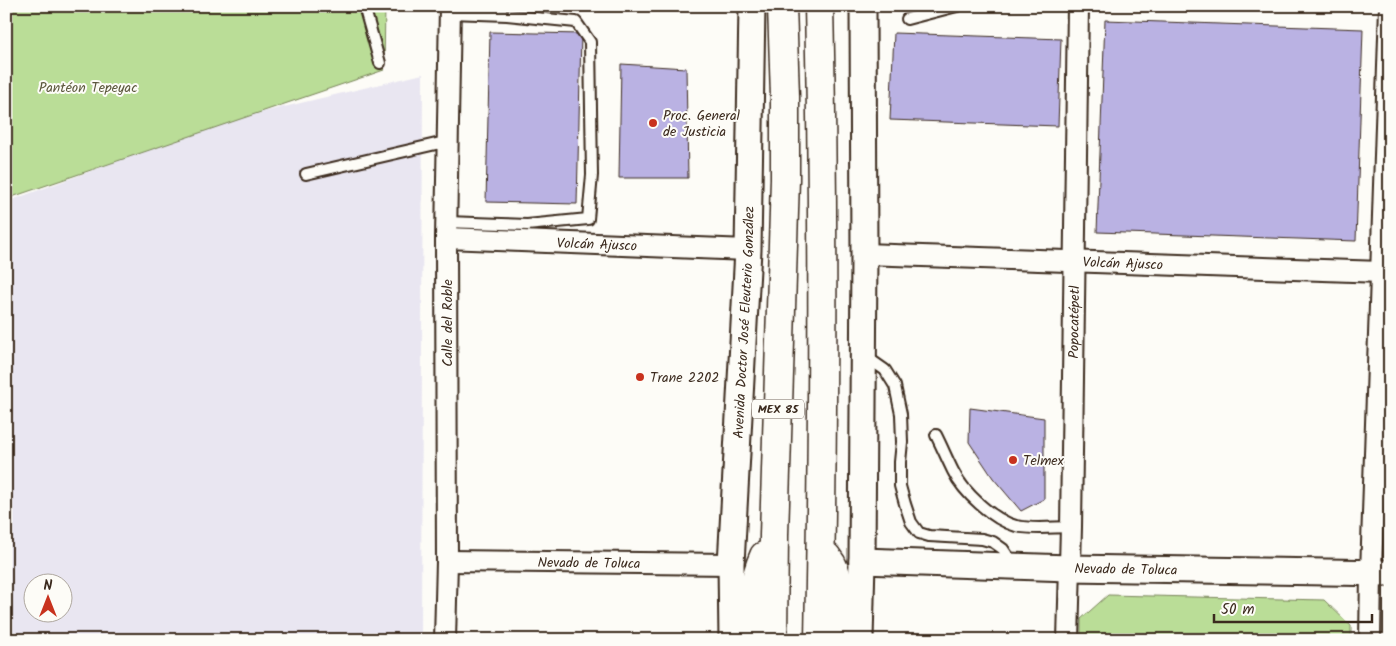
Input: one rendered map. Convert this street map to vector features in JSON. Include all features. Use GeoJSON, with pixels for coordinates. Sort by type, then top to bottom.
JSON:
{"type":"FeatureCollection","features":[{"type":"Feature","properties":{"kind":"highway","name":"MEX 85"},"geometry":{"type":"LineString","coordinates":[[773,640],[774,535],[786,179],[786,96],[782,6]]}},
{"type":"Feature","properties":{"kind":"highway","name":"MEX 85"},"geometry":{"type":"LineString","coordinates":[[819,6],[822,180],[819,640]]}},
{"type":"Feature","properties":{"kind":"highway"},"geometry":{"type":"LineString","coordinates":[[749,640],[751,608],[756,581],[762,560],[774,535]]}},
{"type":"Feature","properties":{"kind":"highway"},"geometry":{"type":"LineString","coordinates":[[820,551],[828,558],[838,580],[838,640]]}},
{"type":"Feature","properties":{"kind":"street","name":"Avenida Doctor José Eleuterio González"},"geometry":{"type":"LineString","coordinates":[[732,640],[731,564],[748,250],[752,6]]}},
{"type":"Feature","properties":{"kind":"street"},"geometry":{"type":"LineString","coordinates":[[860,640],[864,254],[863,6]]}},
{"type":"Feature","properties":{"kind":"street","name":"Popocatépetl"},"geometry":{"type":"LineString","coordinates":[[1068,640],[1078,6]]}},
{"type":"Feature","properties":{"kind":"street"},"geometry":{"type":"LineString","coordinates":[[1370,640],[1380,573],[1382,272],[1390,7]]}},
{"type":"Feature","properties":{"kind":"street","name":"Calle del Roble"},"geometry":{"type":"LineString","coordinates":[[445,640],[450,10]]}},
{"type":"Feature","properties":{"kind":"street","name":"Volcán Ajusco"},"geometry":{"type":"LineString","coordinates":[[447,230],[748,250]]}},
{"type":"Feature","properties":{"kind":"street","name":"Volcán Ajusco"},"geometry":{"type":"LineString","coordinates":[[864,254],[1382,272]]}},
{"type":"Feature","properties":{"kind":"street","name":"Nevado de Toluca"},"geometry":{"type":"LineString","coordinates":[[447,561],[731,564]]}},
{"type":"Feature","properties":{"kind":"street","name":"Nevado de Toluca"},"geometry":{"type":"LineString","coordinates":[[862,561],[1069,568],[1380,573]]}},
{"type":"Feature","properties":{"kind":"lane"},"geometry":{"type":"LineString","coordinates":[[364,6],[380,63]]}},
{"type":"Feature","properties":{"kind":"lane"},"geometry":{"type":"LineString","coordinates":[[907,19],[957,6]]}},
{"type":"Feature","properties":{"kind":"lane"},"geometry":{"type":"LineString","coordinates":[[447,230],[588,219],[592,175],[590,42],[576,22],[450,10]]}},
{"type":"Feature","properties":{"kind":"lane"},"geometry":{"type":"LineString","coordinates":[[306,174],[449,141]]}},
{"type":"Feature","properties":{"kind":"lane"},"geometry":{"type":"LineString","coordinates":[[862,355],[885,370],[895,386],[901,414],[900,486],[911,522],[919,532],[929,536],[993,542],[1003,548],[1014,565]]}},
{"type":"Feature","properties":{"kind":"lane"},"geometry":{"type":"LineString","coordinates":[[936,435],[953,473],[984,508],[1004,521],[1016,526],[1035,528],[1071,527]]}},
{"type":"Feature","properties":{"kind":"shaded area"},"geometry":{"type":"Polygon","coordinates":[[[423,74],[421,640],[6,640],[6,202],[233,119],[423,74]]]}},
{"type":"Feature","properties":{"kind":"green space","name":"Pantéon Tepeyac"},"geometry":{"type":"Polygon","coordinates":[[[6,6],[385,6],[384,70],[6,199],[6,6]]]}},
{"type":"Feature","properties":{"kind":"green space"},"geometry":{"type":"Polygon","coordinates":[[[1108,595],[1324,600],[1351,626],[1351,640],[1081,640],[1081,619],[1108,595]]]}},
{"type":"Feature","properties":{"kind":"building"},"geometry":{"type":"Polygon","coordinates":[[[1105,20],[1363,29],[1356,241],[1097,232],[1105,20]]]}},
{"type":"Feature","properties":{"kind":"building"},"geometry":{"type":"Polygon","coordinates":[[[490,32],[581,34],[577,204],[486,202],[490,32]]]}},
{"type":"Feature","properties":{"kind":"building"},"geometry":{"type":"Polygon","coordinates":[[[894,33],[1061,39],[1058,126],[890,120],[894,33]]]}},
{"type":"Feature","properties":{"kind":"building","name":"Proc. General de Justicia"},"geometry":{"type":"Polygon","coordinates":[[[621,64],[686,68],[688,178],[619,178],[621,64]]]}},
{"type":"Feature","properties":{"kind":"building","name":"Telmex"},"geometry":{"type":"Polygon","coordinates":[[[970,408],[1044,418],[1044,499],[1021,511],[993,478],[969,442],[970,408]]]}},
{"type":"Feature","properties":{"kind":"place","name":"Proc. General de Justicia"},"geometry":{"type":"Point","coordinates":[653,123]}},
{"type":"Feature","properties":{"kind":"place","name":"Trane 2202"},"geometry":{"type":"Point","coordinates":[640,377]}},
{"type":"Feature","properties":{"kind":"place","name":"Telmex"},"geometry":{"type":"Point","coordinates":[1013,460]}}]}
